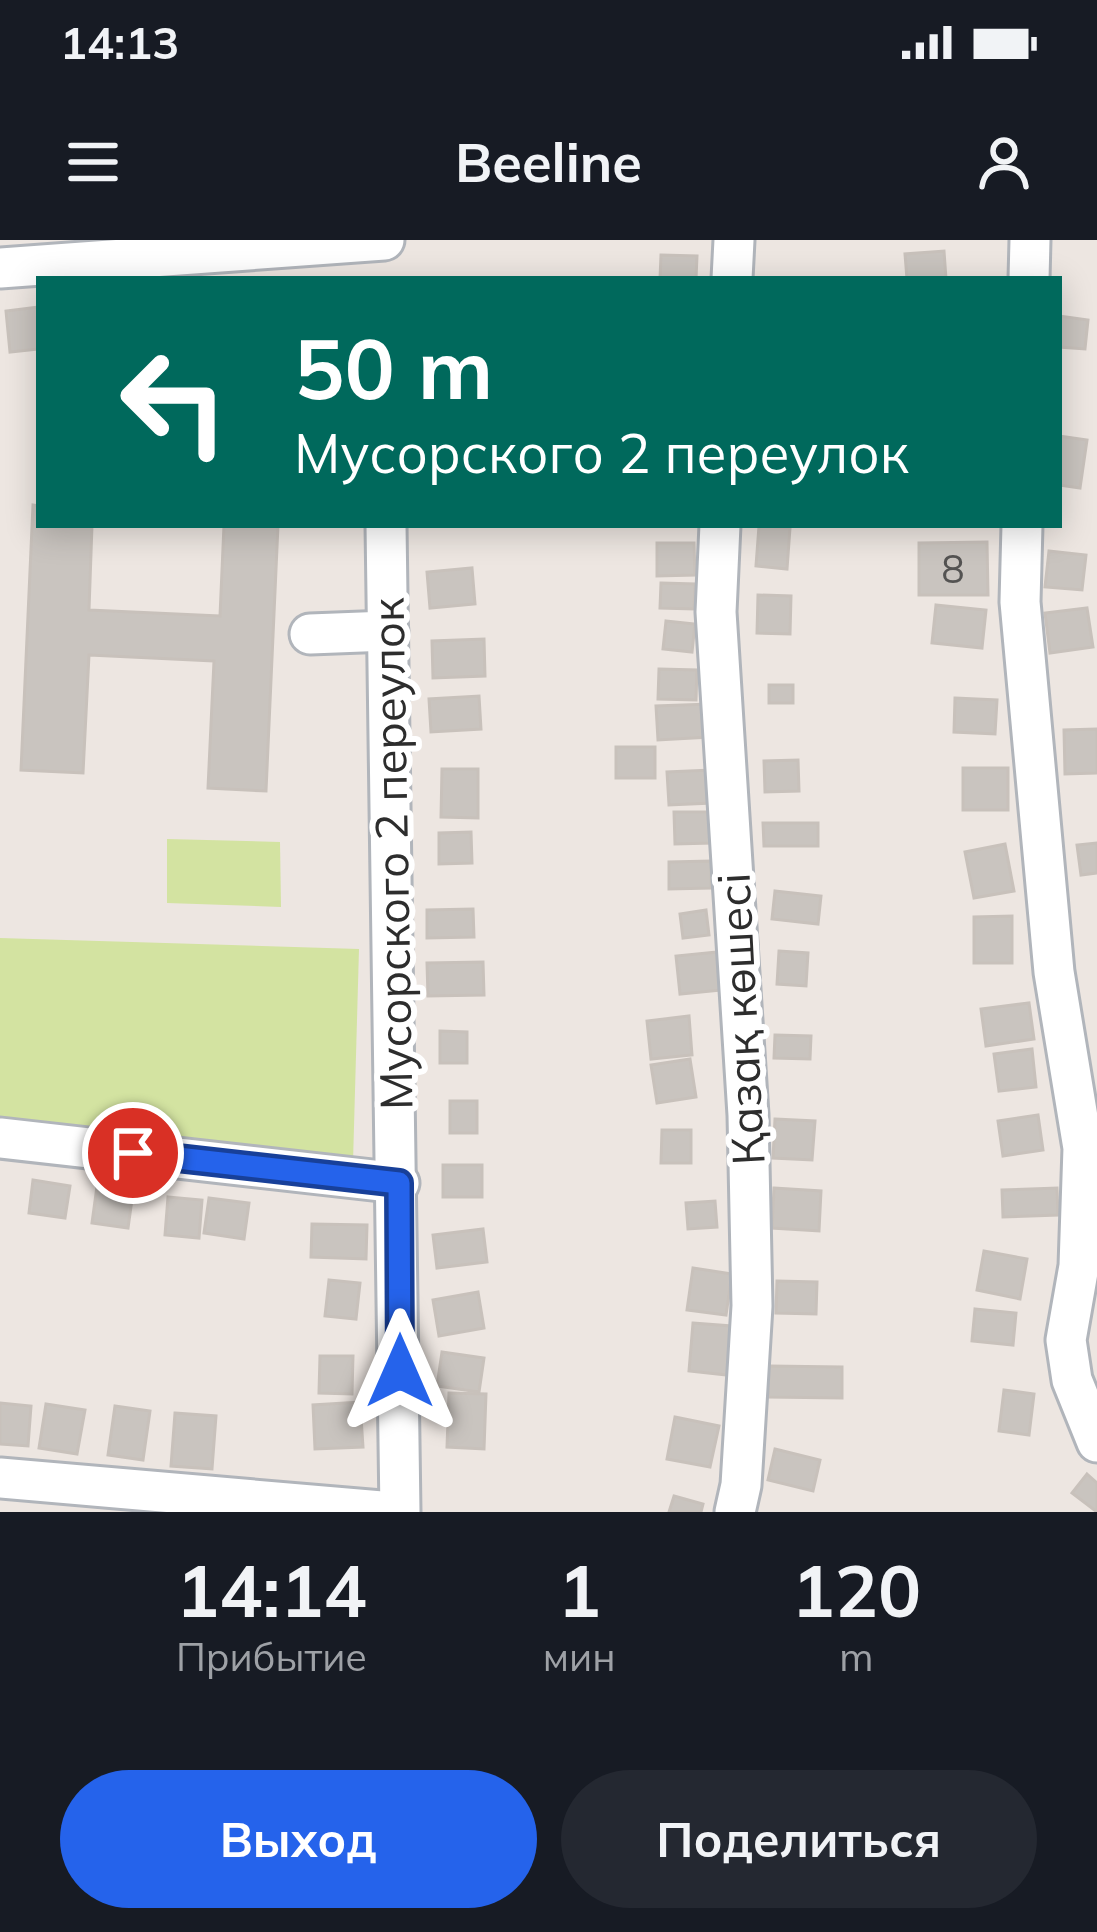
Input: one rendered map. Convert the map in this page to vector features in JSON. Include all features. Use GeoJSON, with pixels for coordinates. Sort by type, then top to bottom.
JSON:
{"type":"FeatureCollection","features":[{"type":"Feature","properties":{"kind":"street"},"geometry":{"type":"LineString","coordinates":[[0,268],[381,240],[380,276]]}},
{"type":"Feature","properties":{"kind":"street"},"geometry":{"type":"LineString","coordinates":[[732,276],[734,240]]}},
{"type":"Feature","properties":{"kind":"street"},"geometry":{"type":"LineString","coordinates":[[1029,276],[1030,240]]}},
{"type":"Feature","properties":{"kind":"street","name":"Мусорского 2 переулок"},"geometry":{"type":"LineString","coordinates":[[0,1478],[397,1512],[399,1183],[386,528]]}},
{"type":"Feature","properties":{"kind":"street","name":"Қазақ көшесі"},"geometry":{"type":"LineString","coordinates":[[720,528],[716,612],[746,1070],[752,1282],[741,1485],[735,1512]]}},
{"type":"Feature","properties":{"kind":"street"},"geometry":{"type":"LineString","coordinates":[[1022,528],[1020,602],[1054,972],[1083,1148],[1079,1266],[1066,1340],[1072,1380],[1097,1442]]}},
{"type":"Feature","properties":{"kind":"street"},"geometry":{"type":"LineString","coordinates":[[310,634],[388,632]]}},
{"type":"Feature","properties":{"kind":"street"},"geometry":{"type":"LineString","coordinates":[[0,1138],[399,1183]]}},
{"type":"Feature","properties":{"kind":"green space"},"geometry":{"type":"Polygon","coordinates":[[[167,839],[280,842],[281,907],[167,903],[167,839]]]}},
{"type":"Feature","properties":{"kind":"green space"},"geometry":{"type":"Polygon","coordinates":[[[0,938],[359,949],[353,1162],[0,1117],[0,938]]]}},
{"type":"Feature","properties":{"kind":"building"},"geometry":{"type":"Polygon","coordinates":[[[944,251],[946,276],[907,276],[905,254],[944,251]]]}},
{"type":"Feature","properties":{"kind":"building"},"geometry":{"type":"Polygon","coordinates":[[[661,255],[697,256],[696,276],[660,276],[661,255]]]}},
{"type":"Feature","properties":{"kind":"building"},"geometry":{"type":"Polygon","coordinates":[[[36,307],[36,349],[10,352],[6,311],[36,307]]]}},
{"type":"Feature","properties":{"kind":"building"},"geometry":{"type":"Polygon","coordinates":[[[1062,316],[1088,320],[1085,349],[1062,347],[1062,316]]]}},
{"type":"Feature","properties":{"kind":"building"},"geometry":{"type":"Polygon","coordinates":[[[1062,436],[1087,440],[1080,488],[1062,485],[1062,436]]]}},
{"type":"Feature","properties":{"kind":"building"},"geometry":{"type":"Polygon","coordinates":[[[33,505],[36,528],[92,528],[89,610],[220,616],[224,528],[278,528],[266,791],[208,788],[214,661],[89,655],[83,773],[21,770],[33,505]]]}},
{"type":"Feature","properties":{"kind":"building"},"geometry":{"type":"Polygon","coordinates":[[[759,528],[790,528],[787,569],[756,566],[759,528]]]}},
{"type":"Feature","properties":{"kind":"building"},"geometry":{"type":"Polygon","coordinates":[[[987,542],[988,595],[919,595],[919,543],[987,542]]]}},
{"type":"Feature","properties":{"kind":"building"},"geometry":{"type":"Polygon","coordinates":[[[657,543],[694,543],[695,575],[657,576],[657,543]]]}},
{"type":"Feature","properties":{"kind":"building"},"geometry":{"type":"Polygon","coordinates":[[[1049,551],[1086,555],[1082,590],[1045,587],[1049,551]]]}},
{"type":"Feature","properties":{"kind":"building"},"geometry":{"type":"Polygon","coordinates":[[[472,568],[475,604],[430,608],[427,572],[472,568]]]}},
{"type":"Feature","properties":{"kind":"building"},"geometry":{"type":"Polygon","coordinates":[[[661,583],[695,584],[694,609],[660,608],[661,583]]]}},
{"type":"Feature","properties":{"kind":"building"},"geometry":{"type":"Polygon","coordinates":[[[758,595],[791,596],[790,634],[757,633],[758,595]]]}},
{"type":"Feature","properties":{"kind":"building"},"geometry":{"type":"Polygon","coordinates":[[[936,605],[986,610],[982,648],[932,643],[936,605]]]}},
{"type":"Feature","properties":{"kind":"building"},"geometry":{"type":"Polygon","coordinates":[[[1087,608],[1093,647],[1050,653],[1045,613],[1087,608]]]}},
{"type":"Feature","properties":{"kind":"building"},"geometry":{"type":"Polygon","coordinates":[[[666,621],[695,624],[692,652],[663,649],[666,621]]]}},
{"type":"Feature","properties":{"kind":"building"},"geometry":{"type":"Polygon","coordinates":[[[484,639],[485,676],[433,678],[432,641],[484,639]]]}},
{"type":"Feature","properties":{"kind":"building"},"geometry":{"type":"Polygon","coordinates":[[[659,669],[697,670],[696,700],[658,699],[659,669]]]}},
{"type":"Feature","properties":{"kind":"building"},"geometry":{"type":"Polygon","coordinates":[[[769,685],[793,685],[793,703],[769,703],[769,685]]]}},
{"type":"Feature","properties":{"kind":"building"},"geometry":{"type":"Polygon","coordinates":[[[479,696],[481,729],[431,732],[429,699],[479,696]]]}},
{"type":"Feature","properties":{"kind":"building"},"geometry":{"type":"Polygon","coordinates":[[[955,698],[997,700],[995,734],[954,732],[955,698]]]}},
{"type":"Feature","properties":{"kind":"building"},"geometry":{"type":"Polygon","coordinates":[[[709,704],[710,737],[658,740],[656,706],[709,704]]]}},
{"type":"Feature","properties":{"kind":"building"},"geometry":{"type":"Polygon","coordinates":[[[1097,729],[1097,773],[1065,774],[1064,730],[1097,729]]]}},
{"type":"Feature","properties":{"kind":"building"},"geometry":{"type":"Polygon","coordinates":[[[616,747],[655,747],[655,778],[616,778],[616,747]]]}},
{"type":"Feature","properties":{"kind":"building"},"geometry":{"type":"Polygon","coordinates":[[[798,760],[799,791],[765,792],[764,761],[798,760]]]}},
{"type":"Feature","properties":{"kind":"building"},"geometry":{"type":"Polygon","coordinates":[[[963,768],[1008,768],[1008,810],[963,810],[963,768]]]}},
{"type":"Feature","properties":{"kind":"building"},"geometry":{"type":"Polygon","coordinates":[[[442,769],[478,769],[478,818],[441,817],[442,769]]]}},
{"type":"Feature","properties":{"kind":"building"},"geometry":{"type":"Polygon","coordinates":[[[711,770],[712,803],[669,805],[667,772],[711,770]]]}},
{"type":"Feature","properties":{"kind":"building"},"geometry":{"type":"Polygon","coordinates":[[[674,812],[712,812],[712,843],[675,844],[674,812]]]}},
{"type":"Feature","properties":{"kind":"building"},"geometry":{"type":"Polygon","coordinates":[[[763,823],[818,823],[818,846],[764,846],[763,823]]]}},
{"type":"Feature","properties":{"kind":"building"},"geometry":{"type":"Polygon","coordinates":[[[471,832],[472,863],[439,864],[439,833],[471,832]]]}},
{"type":"Feature","properties":{"kind":"building"},"geometry":{"type":"Polygon","coordinates":[[[1097,843],[1097,873],[1081,875],[1077,845],[1097,843]]]}},
{"type":"Feature","properties":{"kind":"building"},"geometry":{"type":"Polygon","coordinates":[[[1005,844],[1014,891],[974,898],[965,852],[1005,844]]]}},
{"type":"Feature","properties":{"kind":"building"},"geometry":{"type":"Polygon","coordinates":[[[711,861],[711,888],[669,889],[669,862],[711,861]]]}},
{"type":"Feature","properties":{"kind":"building"},"geometry":{"type":"Polygon","coordinates":[[[775,891],[821,896],[818,924],[772,919],[775,891]]]}},
{"type":"Feature","properties":{"kind":"building"},"geometry":{"type":"Polygon","coordinates":[[[473,909],[474,937],[427,938],[427,910],[473,909]]]}},
{"type":"Feature","properties":{"kind":"building"},"geometry":{"type":"Polygon","coordinates":[[[706,910],[709,935],[683,938],[680,914],[706,910]]]}},
{"type":"Feature","properties":{"kind":"building"},"geometry":{"type":"Polygon","coordinates":[[[1012,916],[1012,963],[974,963],[974,917],[1012,916]]]}},
{"type":"Feature","properties":{"kind":"building"},"geometry":{"type":"Polygon","coordinates":[[[779,951],[808,953],[806,986],[777,984],[779,951]]]}},
{"type":"Feature","properties":{"kind":"building"},"geometry":{"type":"Polygon","coordinates":[[[718,952],[722,990],[680,994],[676,956],[718,952]]]}},
{"type":"Feature","properties":{"kind":"building"},"geometry":{"type":"Polygon","coordinates":[[[483,962],[484,995],[428,996],[427,963],[483,962]]]}},
{"type":"Feature","properties":{"kind":"building"},"geometry":{"type":"Polygon","coordinates":[[[1029,1003],[1034,1039],[986,1046],[981,1009],[1029,1003]]]}},
{"type":"Feature","properties":{"kind":"building"},"geometry":{"type":"Polygon","coordinates":[[[689,1016],[692,1055],[651,1059],[647,1021],[689,1016]]]}},
{"type":"Feature","properties":{"kind":"building"},"geometry":{"type":"Polygon","coordinates":[[[440,1031],[467,1032],[467,1063],[440,1063],[440,1031]]]}},
{"type":"Feature","properties":{"kind":"building"},"geometry":{"type":"Polygon","coordinates":[[[775,1035],[811,1036],[810,1059],[774,1058],[775,1035]]]}},
{"type":"Feature","properties":{"kind":"building"},"geometry":{"type":"Polygon","coordinates":[[[1032,1049],[1036,1087],[999,1091],[994,1054],[1032,1049]]]}},
{"type":"Feature","properties":{"kind":"building"},"geometry":{"type":"Polygon","coordinates":[[[690,1059],[696,1097],[657,1103],[651,1065],[690,1059]]]}},
{"type":"Feature","properties":{"kind":"building"},"geometry":{"type":"Polygon","coordinates":[[[450,1101],[477,1101],[477,1133],[450,1133],[450,1101]]]}},
{"type":"Feature","properties":{"kind":"building"},"geometry":{"type":"Polygon","coordinates":[[[1038,1115],[1043,1150],[1003,1156],[998,1121],[1038,1115]]]}},
{"type":"Feature","properties":{"kind":"building"},"geometry":{"type":"Polygon","coordinates":[[[775,1119],[815,1121],[812,1160],[773,1158],[775,1119]]]}},
{"type":"Feature","properties":{"kind":"building"},"geometry":{"type":"Polygon","coordinates":[[[662,1130],[691,1130],[691,1163],[661,1163],[662,1130]]]}},
{"type":"Feature","properties":{"kind":"building"},"geometry":{"type":"Polygon","coordinates":[[[443,1165],[482,1165],[482,1197],[443,1197],[443,1165]]]}},
{"type":"Feature","properties":{"kind":"building"},"geometry":{"type":"Polygon","coordinates":[[[98,1179],[134,1185],[128,1228],[92,1223],[98,1179]]]}},
{"type":"Feature","properties":{"kind":"building"},"geometry":{"type":"Polygon","coordinates":[[[33,1180],[70,1186],[65,1218],[29,1213],[33,1180]]]}},
{"type":"Feature","properties":{"kind":"building"},"geometry":{"type":"Polygon","coordinates":[[[774,1188],[821,1191],[819,1231],[772,1228],[774,1188]]]}},
{"type":"Feature","properties":{"kind":"building"},"geometry":{"type":"Polygon","coordinates":[[[1057,1188],[1058,1215],[1003,1217],[1002,1190],[1057,1188]]]}},
{"type":"Feature","properties":{"kind":"building"},"geometry":{"type":"Polygon","coordinates":[[[168,1197],[202,1200],[199,1238],[165,1235],[168,1197]]]}},
{"type":"Feature","properties":{"kind":"building"},"geometry":{"type":"Polygon","coordinates":[[[209,1198],[249,1203],[244,1239],[204,1233],[209,1198]]]}},
{"type":"Feature","properties":{"kind":"building"},"geometry":{"type":"Polygon","coordinates":[[[715,1201],[717,1227],[688,1229],[686,1203],[715,1201]]]}},
{"type":"Feature","properties":{"kind":"building"},"geometry":{"type":"Polygon","coordinates":[[[312,1224],[367,1225],[366,1259],[311,1257],[312,1224]]]}},
{"type":"Feature","properties":{"kind":"building"},"geometry":{"type":"Polygon","coordinates":[[[483,1229],[487,1262],[437,1268],[433,1235],[483,1229]]]}},
{"type":"Feature","properties":{"kind":"building"},"geometry":{"type":"Polygon","coordinates":[[[984,1251],[1027,1259],[1020,1299],[977,1290],[984,1251]]]}},
{"type":"Feature","properties":{"kind":"building"},"geometry":{"type":"Polygon","coordinates":[[[693,1268],[732,1274],[726,1315],[687,1310],[693,1268]]]}},
{"type":"Feature","properties":{"kind":"building"},"geometry":{"type":"Polygon","coordinates":[[[329,1280],[360,1283],[356,1319],[325,1316],[329,1280]]]}},
{"type":"Feature","properties":{"kind":"building"},"geometry":{"type":"Polygon","coordinates":[[[777,1281],[817,1282],[816,1314],[776,1313],[777,1281]]]}},
{"type":"Feature","properties":{"kind":"building"},"geometry":{"type":"Polygon","coordinates":[[[478,1292],[484,1328],[439,1336],[433,1300],[478,1292]]]}},
{"type":"Feature","properties":{"kind":"building"},"geometry":{"type":"Polygon","coordinates":[[[975,1309],[1016,1313],[1013,1345],[972,1341],[975,1309]]]}},
{"type":"Feature","properties":{"kind":"building"},"geometry":{"type":"Polygon","coordinates":[[[693,1323],[731,1326],[727,1375],[689,1371],[693,1323]]]}},
{"type":"Feature","properties":{"kind":"building"},"geometry":{"type":"Polygon","coordinates":[[[442,1352],[484,1358],[479,1392],[437,1386],[442,1352]]]}},
{"type":"Feature","properties":{"kind":"building"},"geometry":{"type":"Polygon","coordinates":[[[320,1356],[353,1356],[352,1394],[319,1393],[320,1356]]]}},
{"type":"Feature","properties":{"kind":"building"},"geometry":{"type":"Polygon","coordinates":[[[769,1366],[842,1367],[842,1398],[768,1397],[769,1366]]]}},
{"type":"Feature","properties":{"kind":"building"},"geometry":{"type":"Polygon","coordinates":[[[1004,1390],[1034,1394],[1029,1435],[999,1431],[1004,1390]]]}},
{"type":"Feature","properties":{"kind":"building"},"geometry":{"type":"Polygon","coordinates":[[[449,1393],[486,1394],[484,1449],[447,1447],[449,1393]]]}},
{"type":"Feature","properties":{"kind":"building"},"geometry":{"type":"Polygon","coordinates":[[[360,1402],[363,1447],[315,1449],[313,1405],[360,1402]]]}},
{"type":"Feature","properties":{"kind":"building"},"geometry":{"type":"Polygon","coordinates":[[[0,1403],[31,1406],[28,1446],[0,1444],[0,1403]]]}},
{"type":"Feature","properties":{"kind":"building"},"geometry":{"type":"Polygon","coordinates":[[[46,1404],[85,1410],[77,1454],[39,1448],[46,1404]]]}},
{"type":"Feature","properties":{"kind":"building"},"geometry":{"type":"Polygon","coordinates":[[[115,1406],[150,1411],[143,1460],[108,1455],[115,1406]]]}},
{"type":"Feature","properties":{"kind":"building"},"geometry":{"type":"Polygon","coordinates":[[[175,1413],[216,1416],[212,1469],[171,1466],[175,1413]]]}},
{"type":"Feature","properties":{"kind":"building"},"geometry":{"type":"Polygon","coordinates":[[[675,1417],[719,1426],[710,1467],[667,1459],[675,1417]]]}},
{"type":"Feature","properties":{"kind":"building"},"geometry":{"type":"Polygon","coordinates":[[[775,1449],[820,1460],[813,1491],[768,1480],[775,1449]]]}},
{"type":"Feature","properties":{"kind":"building"},"geometry":{"type":"Polygon","coordinates":[[[1087,1474],[1097,1483],[1097,1512],[1072,1493],[1087,1474]]]}},
{"type":"Feature","properties":{"kind":"building"},"geometry":{"type":"Polygon","coordinates":[[[674,1496],[703,1504],[701,1512],[669,1512],[674,1496]]]}},
{"type":"Feature","properties":{"kind":"route"},"geometry":{"type":"LineString","coordinates":[[133,1153],[399,1183],[400,1371]]}}]}
